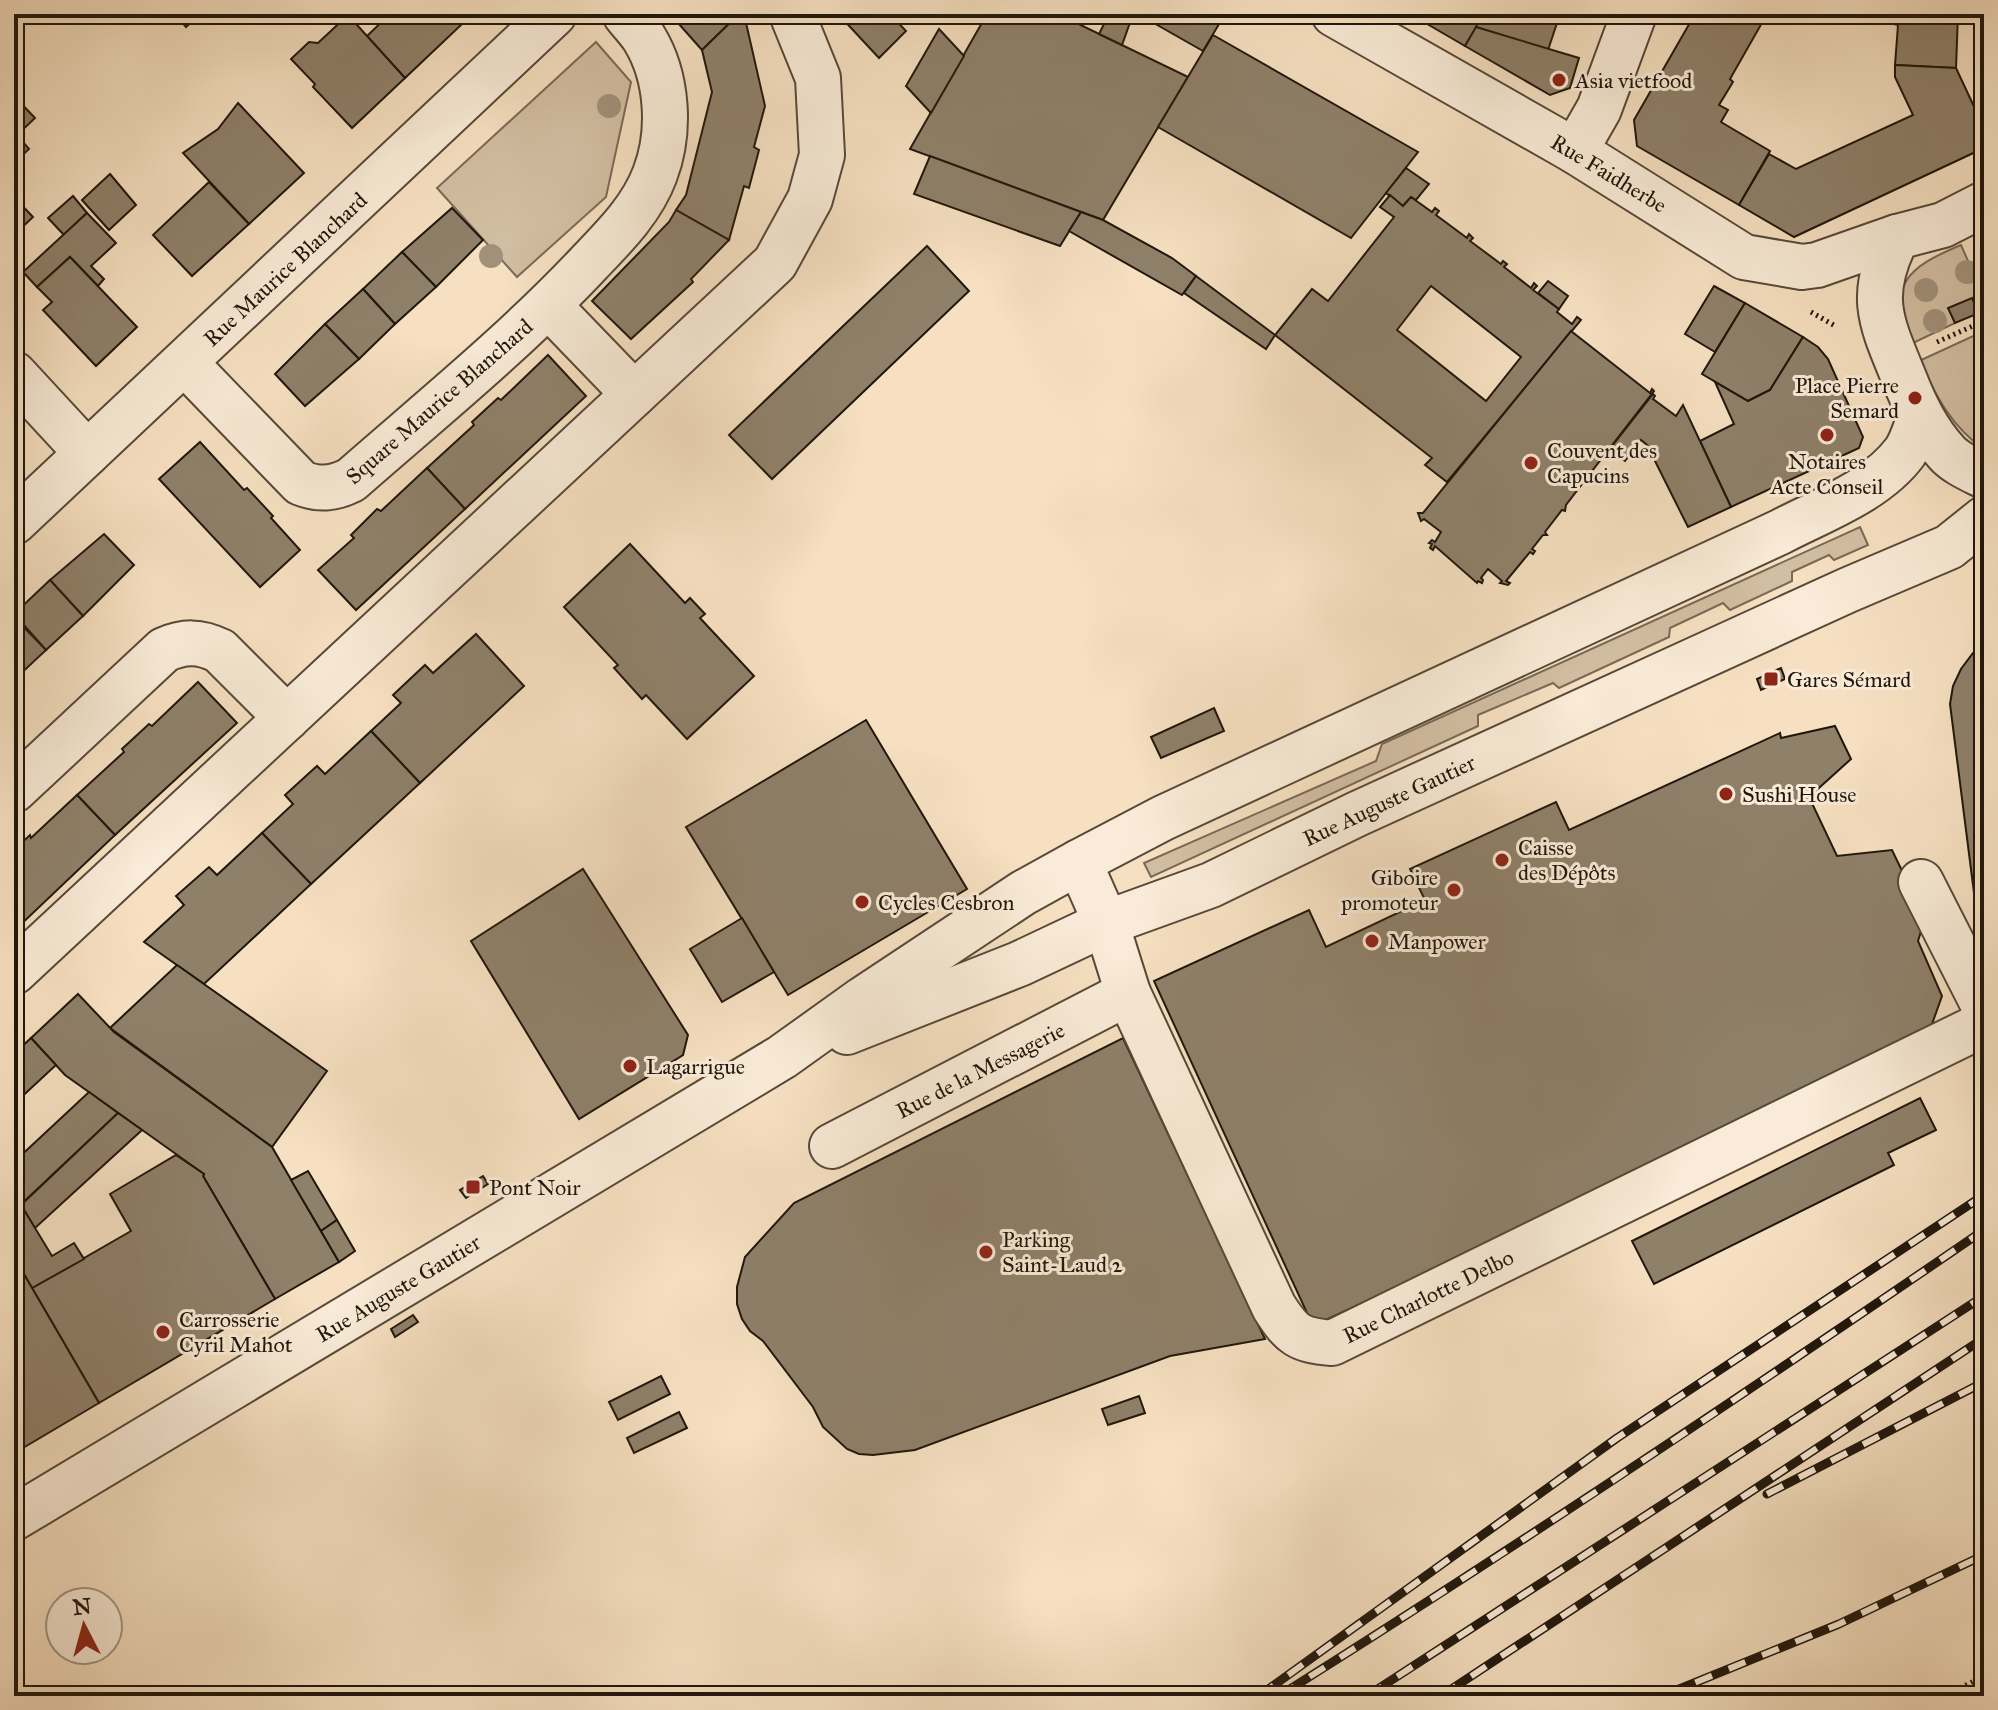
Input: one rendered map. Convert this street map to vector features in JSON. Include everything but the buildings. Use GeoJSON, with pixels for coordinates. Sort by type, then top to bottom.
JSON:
{"type":"FeatureCollection","features":[{"type":"Feature","properties":{"kind":"street","name":"Rue Maurice Blanchard"},"geometry":{"type":"LineString","coordinates":[[14,522],[554,14]]}},
{"type":"Feature","properties":{"kind":"street","name":"Square Maurice Blanchard"},"geometry":{"type":"LineString","coordinates":[[185,363],[301,483],[314,488],[328,488],[351,480],[549,306],[623,227],[642,202],[655,174],[663,144],[665,112],[662,87],[644,38],[625,14]]}},
{"type":"Feature","properties":{"kind":"street"},"geometry":{"type":"LineString","coordinates":[[14,972],[775,263],[810,199],[822,155],[818,78],[792,14]]}},
{"type":"Feature","properties":{"kind":"street","name":"Rue Faidherbe"},"geometry":{"type":"LineString","coordinates":[[1334,14],[1575,151],[1744,257],[1802,267],[1817,265],[1897,237]]}},
{"type":"Feature","properties":{"kind":"street"},"geometry":{"type":"LineString","coordinates":[[1575,151],[1599,109],[1634,14]]}},
{"type":"Feature","properties":{"kind":"street"},"geometry":{"type":"LineString","coordinates":[[1984,204],[1943,225],[1897,237],[1881,276],[1880,320],[1886,341],[1920,417],[1949,456],[1984,476]]}},
{"type":"Feature","properties":{"kind":"street","name":"Square Maurice Blanchard"},"geometry":{"type":"LineString","coordinates":[[549,306],[634,394]]}},
{"type":"Feature","properties":{"kind":"street"},"geometry":{"type":"LineString","coordinates":[[14,374],[87,453]]}},
{"type":"Feature","properties":{"kind":"street","name":"Rue Auguste Gautier"},"geometry":{"type":"LineString","coordinates":[[14,1518],[782,1057],[1023,893],[1163,818],[1780,532],[1858,491],[1888,471],[1907,449],[1920,417]]}},
{"type":"Feature","properties":{"kind":"street","name":"Rue Auguste Gautier"},"geometry":{"type":"LineString","coordinates":[[782,1057],[1019,964],[1106,923],[1211,885],[1401,794],[1949,547],[1984,519]]}},
{"type":"Feature","properties":{"kind":"street"},"geometry":{"type":"LineString","coordinates":[[14,790],[164,650],[178,644],[207,645],[220,651],[287,718]]}},
{"type":"Feature","properties":{"kind":"street","name":"Rue Charlotte Delbo"},"geometry":{"type":"LineString","coordinates":[[1079,862],[1106,923],[1156,1080],[1248,1278],[1274,1307],[1291,1333],[1309,1341],[1332,1343],[1984,1024]]}},
{"type":"Feature","properties":{"kind":"street"},"geometry":{"type":"LineString","coordinates":[[1921,882],[1984,1006]]}},
{"type":"Feature","properties":{"kind":"street","name":"Rue de la Messagerie"},"geometry":{"type":"LineString","coordinates":[[832,1146],[1128,993]]}},
{"type":"Feature","properties":{"kind":"path"},"geometry":{"type":"LineString","coordinates":[[1931,345],[1984,321]]}},
{"type":"Feature","properties":{"kind":"path"},"geometry":{"type":"LineString","coordinates":[[1944,1696],[1984,1676]]}},
{"type":"Feature","properties":{"kind":"shaded area"},"geometry":{"type":"Polygon","coordinates":[[[596,42],[631,82],[606,197],[517,277],[437,188],[596,42]]]}},
{"type":"Feature","properties":{"kind":"shaded area"},"geometry":{"type":"Polygon","coordinates":[[[1961,245],[1984,297],[1984,311],[1949,309],[1955,323],[1911,344],[1900,307],[1906,281],[1927,261],[1961,245]]]}},
{"type":"Feature","properties":{"kind":"shaded area"},"geometry":{"type":"Polygon","coordinates":[[[1984,331],[1984,449],[1953,420],[1919,361],[1984,331]]]}},
{"type":"Feature","properties":{"kind":"shaded area"},"geometry":{"type":"Polygon","coordinates":[[[1860,527],[1868,545],[1834,560],[1829,555],[1792,572],[1792,581],[1730,610],[1723,603],[1670,628],[1669,637],[1559,688],[1553,683],[1478,715],[1478,726],[1151,877],[1144,863],[1376,761],[1382,744],[1860,527]]]}},
{"type":"Feature","properties":{"kind":"railway"},"geometry":{"type":"LineString","coordinates":[[1259,1696],[1617,1438],[1984,1195]]}},
{"type":"Feature","properties":{"kind":"railway"},"geometry":{"type":"LineString","coordinates":[[1279,1696],[1634,1466],[1984,1230]]}},
{"type":"Feature","properties":{"kind":"railway"},"geometry":{"type":"LineString","coordinates":[[1367,1696],[1984,1296]]}},
{"type":"Feature","properties":{"kind":"railway"},"geometry":{"type":"LineString","coordinates":[[1441,1696],[1984,1338]]}},
{"type":"Feature","properties":{"kind":"railway"},"geometry":{"type":"LineString","coordinates":[[1767,1494],[1984,1382]]}},
{"type":"Feature","properties":{"kind":"railway"},"geometry":{"type":"LineString","coordinates":[[1662,1696],[1839,1624],[1984,1555]]}},
{"type":"Feature","properties":{"kind":"place","name":"Asia vietfood"},"geometry":{"type":"Point","coordinates":[1559,80]}},
{"type":"Feature","properties":{"kind":"place","name":"Place Pierre Semard"},"geometry":{"type":"Point","coordinates":[1915,398]}},
{"type":"Feature","properties":{"kind":"place","name":"Notaires Acte Conseil"},"geometry":{"type":"Point","coordinates":[1827,435]}},
{"type":"Feature","properties":{"kind":"place","name":"Couvent des Capucins"},"geometry":{"type":"Point","coordinates":[1531,463]}},
{"type":"Feature","properties":{"kind":"place","name":"Gares Sémard"},"geometry":{"type":"Point","coordinates":[1771,679]}},
{"type":"Feature","properties":{"kind":"place","name":"Sushi House"},"geometry":{"type":"Point","coordinates":[1726,794]}},
{"type":"Feature","properties":{"kind":"place","name":"Caisse des Dépôts"},"geometry":{"type":"Point","coordinates":[1502,860]}},
{"type":"Feature","properties":{"kind":"place","name":"Giboire promoteur"},"geometry":{"type":"Point","coordinates":[1454,890]}},
{"type":"Feature","properties":{"kind":"place","name":"Cycles Cesbron"},"geometry":{"type":"Point","coordinates":[862,902]}},
{"type":"Feature","properties":{"kind":"place","name":"Manpower"},"geometry":{"type":"Point","coordinates":[1372,941]}},
{"type":"Feature","properties":{"kind":"place","name":"Lagarrigue"},"geometry":{"type":"Point","coordinates":[630,1066]}},
{"type":"Feature","properties":{"kind":"place","name":"Pont Noir"},"geometry":{"type":"Point","coordinates":[473,1187]}},
{"type":"Feature","properties":{"kind":"place","name":"Parking Saint-Laud 2"},"geometry":{"type":"Point","coordinates":[986,1252]}},
{"type":"Feature","properties":{"kind":"place","name":"Carrosserie Cyril Mahot"},"geometry":{"type":"Point","coordinates":[163,1332]}}]}
